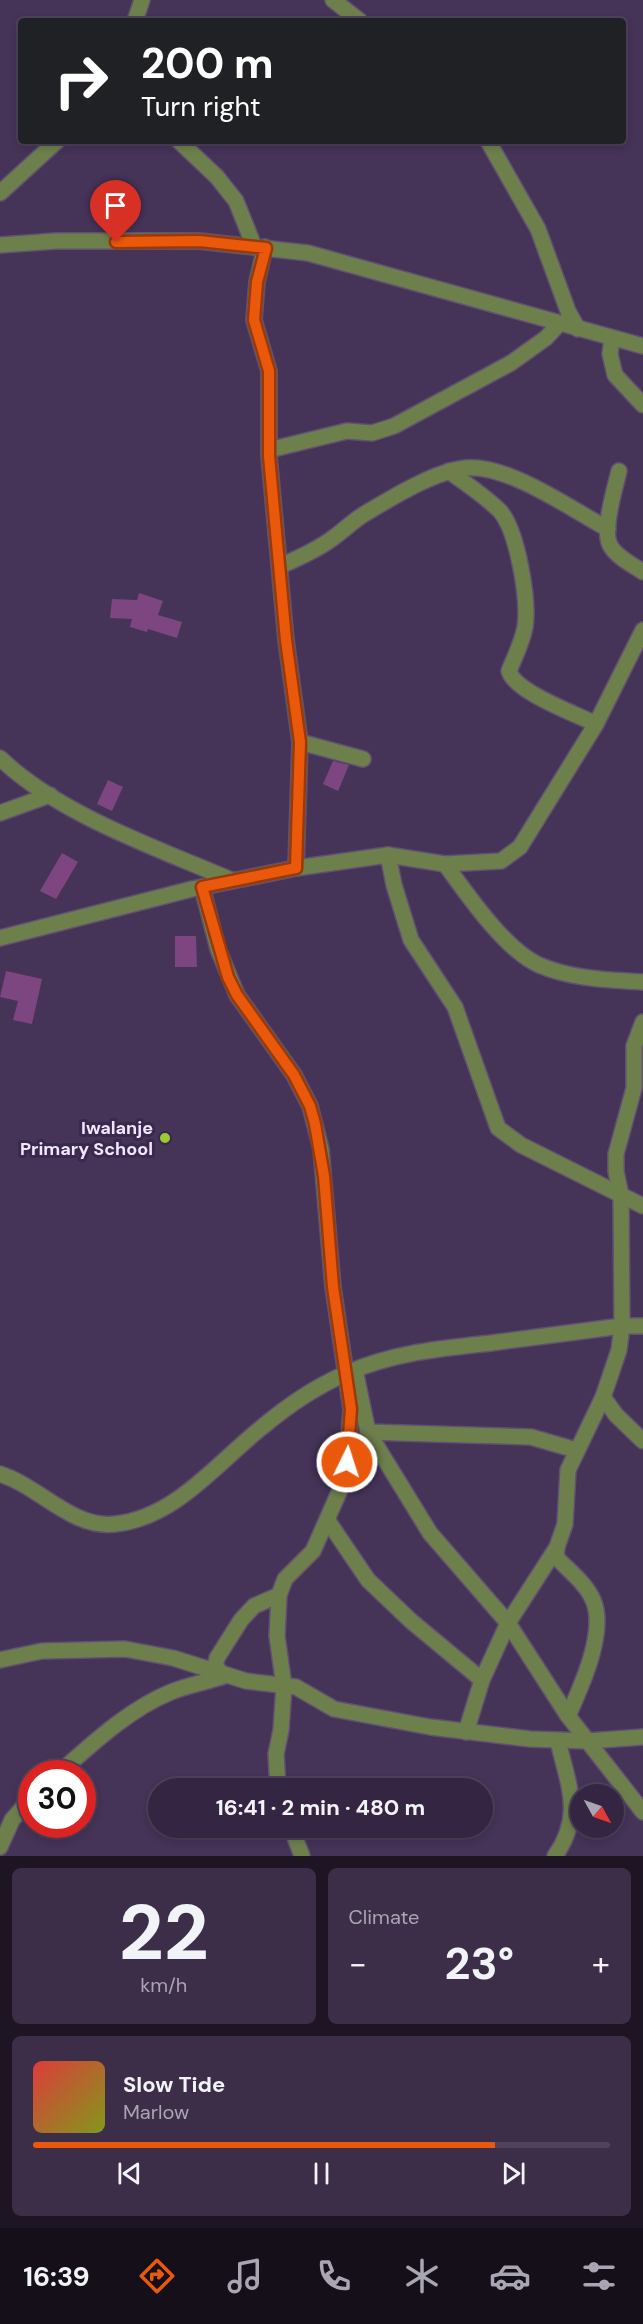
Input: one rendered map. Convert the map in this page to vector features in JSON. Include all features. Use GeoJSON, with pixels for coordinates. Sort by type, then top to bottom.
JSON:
{"type":"FeatureCollection","features":[{"type":"Feature","properties":{"kind":"street"},"geometry":{"type":"LineString","coordinates":[[136,18],[142,0]]}},
{"type":"Feature","properties":{"kind":"street"},"geometry":{"type":"LineString","coordinates":[[333,0],[356,18]]}},
{"type":"Feature","properties":{"kind":"street"},"geometry":{"type":"LineString","coordinates":[[0,193],[54,144]]}},
{"type":"Feature","properties":{"kind":"street"},"geometry":{"type":"LineString","coordinates":[[182,144],[217,177],[236,201],[260,247],[254,320],[269,371],[269,450],[286,640],[300,742],[296,868]]}},
{"type":"Feature","properties":{"kind":"street"},"geometry":{"type":"LineString","coordinates":[[490,144],[538,230],[568,311],[578,329]]}},
{"type":"Feature","properties":{"kind":"street"},"geometry":{"type":"LineString","coordinates":[[0,245],[56,241],[199,241],[308,253],[377,270],[559,324],[643,346]]}},
{"type":"Feature","properties":{"kind":"street"},"geometry":{"type":"LineString","coordinates":[[269,450],[347,431],[372,433],[394,426],[511,363],[546,338],[559,324]]}},
{"type":"Feature","properties":{"kind":"street"},"geometry":{"type":"LineString","coordinates":[[612,338],[610,354],[615,375],[643,405]]}},
{"type":"Feature","properties":{"kind":"street"},"geometry":{"type":"LineString","coordinates":[[280,566],[312,552],[364,513],[449,471],[478,468],[498,473],[520,482],[608,529]]}},
{"type":"Feature","properties":{"kind":"street"},"geometry":{"type":"LineString","coordinates":[[449,471],[500,512],[511,532],[522,579],[526,619],[522,641],[510,671],[512,680],[530,692],[596,724]]}},
{"type":"Feature","properties":{"kind":"street"},"geometry":{"type":"LineString","coordinates":[[619,471],[608,540],[615,552],[643,572]]}},
{"type":"Feature","properties":{"kind":"street"},"geometry":{"type":"LineString","coordinates":[[0,938],[231,880],[296,868],[388,855],[445,864],[493,863],[518,850],[596,724],[643,630]]}},
{"type":"Feature","properties":{"kind":"street"},"geometry":{"type":"LineString","coordinates":[[300,742],[363,759]]}},
{"type":"Feature","properties":{"kind":"street"},"geometry":{"type":"LineString","coordinates":[[0,758],[24,779],[95,819],[231,880]]}},
{"type":"Feature","properties":{"kind":"street"},"geometry":{"type":"LineString","coordinates":[[0,813],[50,795]]}},
{"type":"Feature","properties":{"kind":"street"},"geometry":{"type":"LineString","coordinates":[[388,855],[393,885],[411,940],[455,1007],[498,1128],[521,1145],[643,1206]]}},
{"type":"Feature","properties":{"kind":"street"},"geometry":{"type":"LineString","coordinates":[[445,864],[489,921],[534,963],[583,977],[643,982]]}},
{"type":"Feature","properties":{"kind":"street"},"geometry":{"type":"LineString","coordinates":[[202,887],[218,949],[232,986],[294,1075],[310,1106],[322,1158],[333,1287],[350,1372],[368,1432],[430,1533],[507,1623],[568,1716],[643,1812]]}},
{"type":"Feature","properties":{"kind":"street"},"geometry":{"type":"LineString","coordinates":[[568,1716],[584,1682],[596,1633],[594,1604],[582,1584],[556,1557],[557,1547],[565,1524],[568,1470],[603,1397],[620,1350],[622,1326],[621,1196],[616,1171],[616,1154],[634,1088],[634,1046],[643,1022]]}},
{"type":"Feature","properties":{"kind":"street"},"geometry":{"type":"LineString","coordinates":[[0,1474],[82,1518],[103,1524],[128,1522],[174,1501],[196,1485],[260,1428],[295,1402],[350,1372],[419,1352],[622,1326],[643,1326]]}},
{"type":"Feature","properties":{"kind":"street"},"geometry":{"type":"LineString","coordinates":[[277,1778],[276,1754],[281,1730],[284,1686],[277,1636],[279,1594],[285,1579],[313,1551],[328,1521],[347,1462],[351,1409],[350,1372]]}},
{"type":"Feature","properties":{"kind":"street"},"geometry":{"type":"LineString","coordinates":[[603,1397],[616,1415],[643,1442]]}},
{"type":"Feature","properties":{"kind":"street"},"geometry":{"type":"LineString","coordinates":[[368,1432],[531,1437],[576,1450]]}},
{"type":"Feature","properties":{"kind":"street"},"geometry":{"type":"LineString","coordinates":[[328,1521],[368,1580],[411,1621],[482,1680]]}},
{"type":"Feature","properties":{"kind":"street"},"geometry":{"type":"LineString","coordinates":[[466,1732],[482,1680],[507,1623],[557,1547]]}},
{"type":"Feature","properties":{"kind":"street"},"geometry":{"type":"LineString","coordinates":[[224,1676],[215,1666],[217,1658],[235,1628],[254,1606],[279,1594]]}},
{"type":"Feature","properties":{"kind":"street"},"geometry":{"type":"LineString","coordinates":[[0,1660],[42,1651],[125,1649],[174,1658],[224,1676],[263,1685],[296,1688],[344,1712],[466,1732],[558,1741],[643,1737]]}},
{"type":"Feature","properties":{"kind":"street"},"geometry":{"type":"LineString","coordinates":[[74,1760],[103,1736],[155,1700],[171,1692],[224,1676]]}},
{"type":"Feature","properties":{"kind":"street"},"geometry":{"type":"LineString","coordinates":[[555,1856],[567,1840],[572,1821],[570,1792],[558,1741]]}},
{"type":"Feature","properties":{"kind":"street"},"geometry":{"type":"LineString","coordinates":[[0,1846],[12,1820],[18,1813]]}},
{"type":"Feature","properties":{"kind":"street"},"geometry":{"type":"LineString","coordinates":[[295,1838],[302,1856]]}},
{"type":"Feature","properties":{"kind":"building"},"geometry":{"type":"Polygon","coordinates":[[[139,593],[163,601],[158,615],[182,622],[177,638],[148,629],[147,632],[130,627],[132,619],[110,618],[112,599],[137,600],[139,593]]]}},
{"type":"Feature","properties":{"kind":"building"},"geometry":{"type":"Polygon","coordinates":[[[333,761],[349,765],[338,791],[323,784],[333,761]]]}},
{"type":"Feature","properties":{"kind":"building"},"geometry":{"type":"Polygon","coordinates":[[[108,780],[123,787],[112,811],[97,804],[108,780]]]}},
{"type":"Feature","properties":{"kind":"building"},"geometry":{"type":"Polygon","coordinates":[[[62,853],[78,862],[56,899],[40,891],[62,853]]]}},
{"type":"Feature","properties":{"kind":"building"},"geometry":{"type":"Polygon","coordinates":[[[175,936],[196,936],[197,967],[175,967],[175,936]]]}},
{"type":"Feature","properties":{"kind":"building"},"geometry":{"type":"Polygon","coordinates":[[[6,971],[42,979],[32,1024],[13,1020],[18,1001],[0,997],[6,971]]]}},
{"type":"Feature","properties":{"kind":"place","name":"Iwalanje Primary School"},"geometry":{"type":"Point","coordinates":[165,1138]}},
{"type":"Feature","properties":{"kind":"route"},"geometry":{"type":"LineString","coordinates":[[116,242],[199,241],[266,248],[257,282],[254,320],[267,356],[269,371],[269,456],[286,640],[300,742],[296,868],[202,887],[218,949],[228,977],[248,1012],[303,1089],[315,1124],[321,1149],[329,1217],[333,1287],[351,1409],[347,1462]]}}]}
